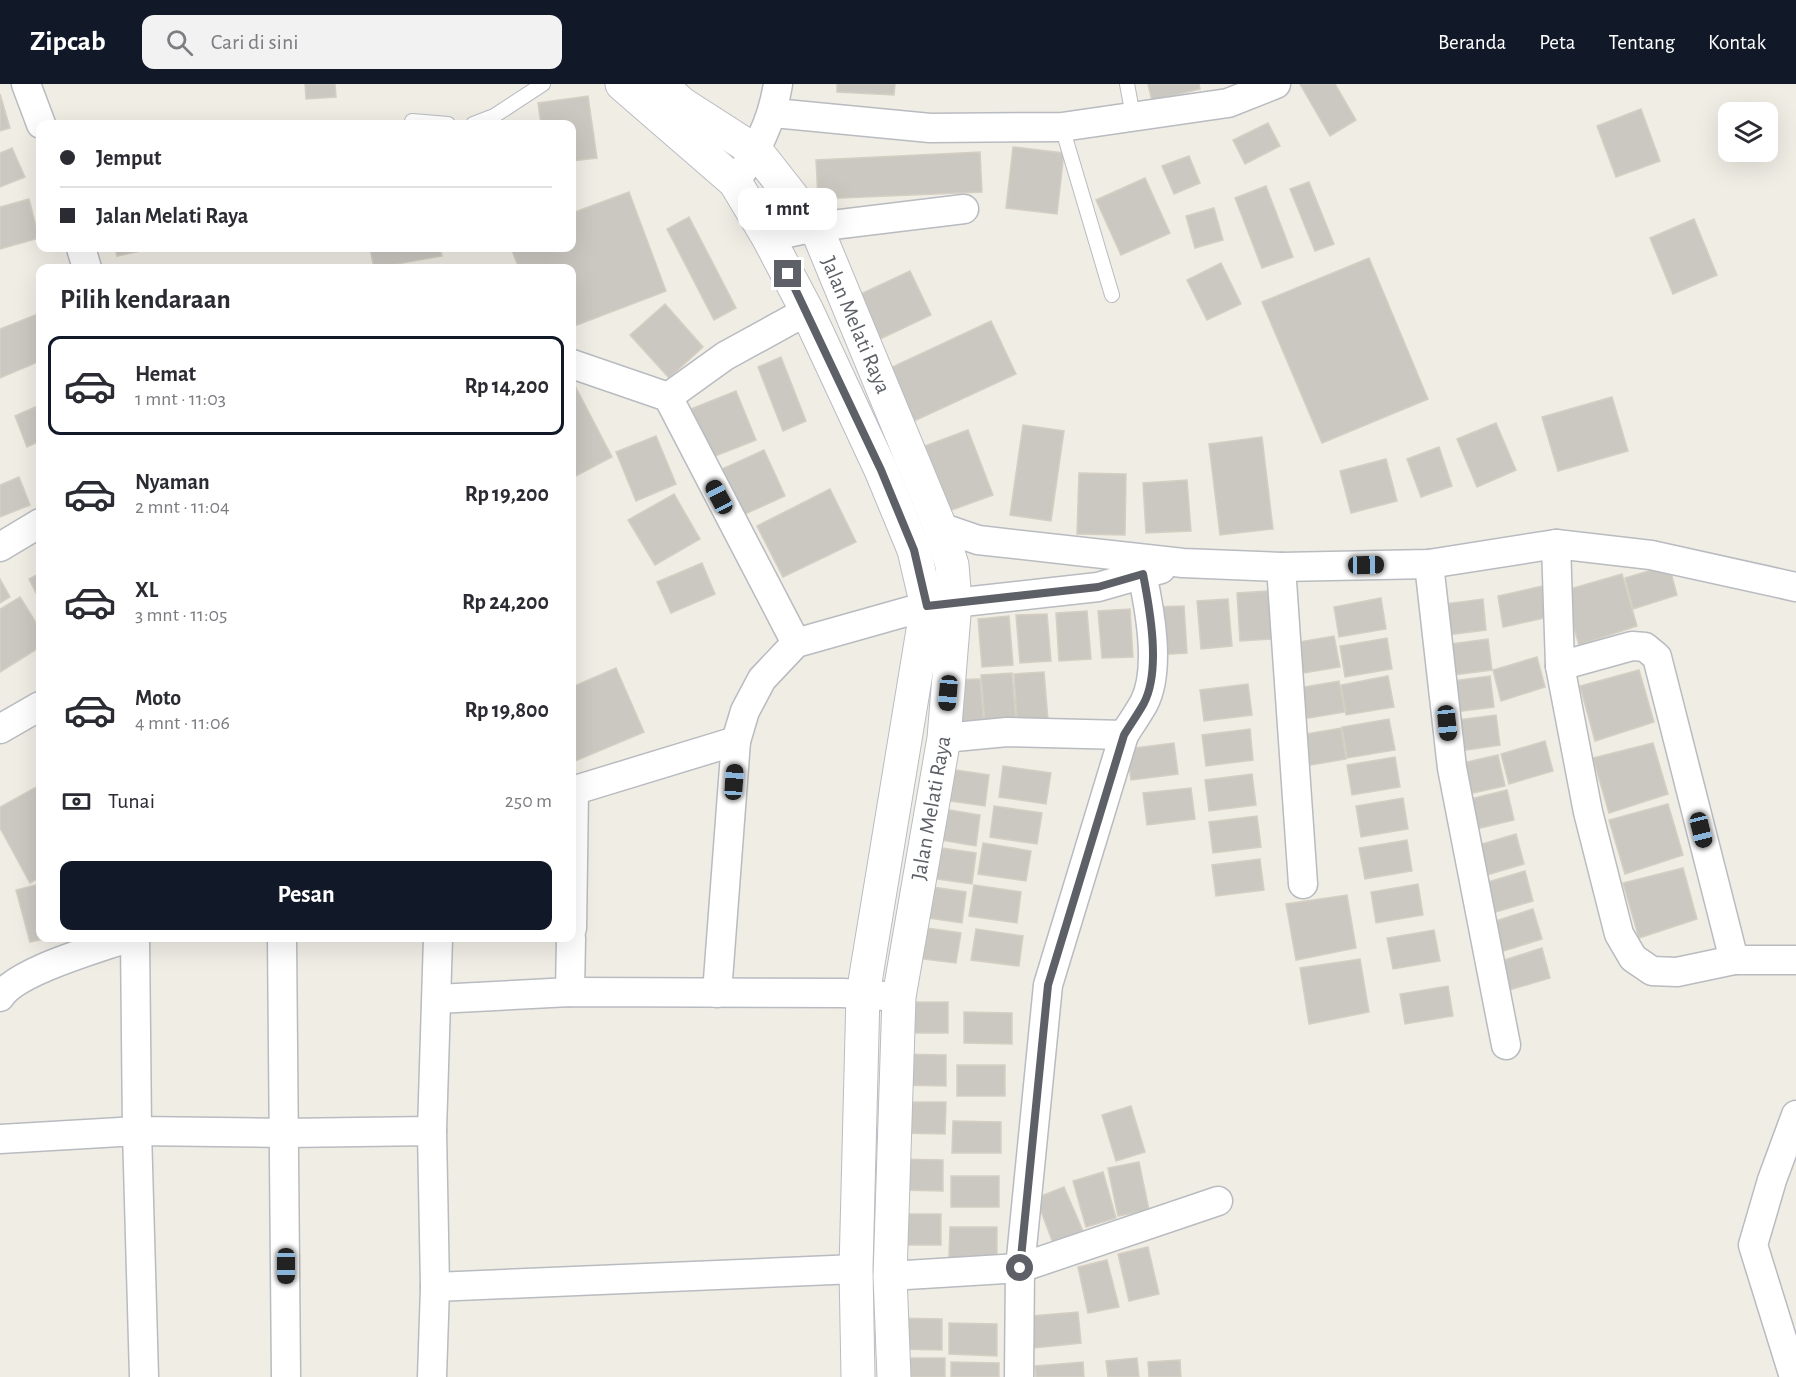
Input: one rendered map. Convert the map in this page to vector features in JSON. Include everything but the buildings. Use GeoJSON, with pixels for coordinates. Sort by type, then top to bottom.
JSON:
{"type":"FeatureCollection","features":[{"type":"Feature","properties":{"kind":"street"},"geometry":{"type":"LineString","coordinates":[[26,84],[40,120]]}},
{"type":"Feature","properties":{"kind":"street","name":"Jalan Melati Raya"},"geometry":{"type":"LineString","coordinates":[[622,84],[735,182],[807,310],[881,470],[914,550],[941,604],[944,738],[898,997],[890,1276],[894,1377]]}},
{"type":"Feature","properties":{"kind":"street","name":"Jalan Melati Raya"},"geometry":{"type":"LineString","coordinates":[[660,84],[682,104],[757,152],[816,227],[940,527],[952,565],[941,604],[863,994],[856,1269],[858,1377]]}},
{"type":"Feature","properties":{"kind":"street"},"geometry":{"type":"LineString","coordinates":[[735,182],[757,152],[774,113],[778,84]]}},
{"type":"Feature","properties":{"kind":"street"},"geometry":{"type":"LineString","coordinates":[[774,113],[930,128],[1062,127],[1228,103],[1276,84]]}},
{"type":"Feature","properties":{"kind":"street"},"geometry":{"type":"LineString","coordinates":[[768,237],[816,227],[964,209]]}},
{"type":"Feature","properties":{"kind":"street"},"geometry":{"type":"LineString","coordinates":[[668,397],[725,356],[807,310]]}},
{"type":"Feature","properties":{"kind":"street"},"geometry":{"type":"LineString","coordinates":[[576,365],[668,397],[796,643]]}},
{"type":"Feature","properties":{"kind":"street"},"geometry":{"type":"LineString","coordinates":[[0,547],[36,525]]}},
{"type":"Feature","properties":{"kind":"street"},"geometry":{"type":"LineString","coordinates":[[940,527],[978,540],[1183,563],[1281,567],[1429,564],[1556,544],[1650,555],[1796,587]]}},
{"type":"Feature","properties":{"kind":"street"},"geometry":{"type":"LineString","coordinates":[[1556,544],[1560,666],[1588,812],[1619,934],[1633,958],[1652,971],[1677,972],[1734,960],[1796,960]]}},
{"type":"Feature","properties":{"kind":"street"},"geometry":{"type":"LineString","coordinates":[[717,993],[736,741],[745,711],[762,679],[796,643],[941,604],[1098,587],[1183,563]]}},
{"type":"Feature","properties":{"kind":"street"},"geometry":{"type":"LineString","coordinates":[[1429,564],[1452,768],[1506,1045]]}},
{"type":"Feature","properties":{"kind":"street"},"geometry":{"type":"LineString","coordinates":[[1281,567],[1303,884]]}},
{"type":"Feature","properties":{"kind":"street"},"geometry":{"type":"LineString","coordinates":[[1019,1377],[1020,1268],[1048,985],[1124,735],[1145,702],[1153,671],[1149,602],[1143,574]]}},
{"type":"Feature","properties":{"kind":"street"},"geometry":{"type":"LineString","coordinates":[[1560,666],[1632,646],[1645,647],[1657,657],[1734,960]]}},
{"type":"Feature","properties":{"kind":"street"},"geometry":{"type":"LineString","coordinates":[[0,729],[36,708]]}},
{"type":"Feature","properties":{"kind":"street"},"geometry":{"type":"LineString","coordinates":[[944,738],[1007,732],[1124,735]]}},
{"type":"Feature","properties":{"kind":"street"},"geometry":{"type":"LineString","coordinates":[[576,790],[736,741]]}},
{"type":"Feature","properties":{"kind":"street"},"geometry":{"type":"LineString","coordinates":[[0,997],[5,989],[28,975],[116,942]]}},
{"type":"Feature","properties":{"kind":"street"},"geometry":{"type":"LineString","coordinates":[[135,942],[137,1131],[144,1377]]}},
{"type":"Feature","properties":{"kind":"street"},"geometry":{"type":"LineString","coordinates":[[282,942],[286,1377]]}},
{"type":"Feature","properties":{"kind":"street"},"geometry":{"type":"LineString","coordinates":[[432,1377],[435,1287],[432,1131],[438,942]]}},
{"type":"Feature","properties":{"kind":"street"},"geometry":{"type":"LineString","coordinates":[[570,992],[571,942]]}},
{"type":"Feature","properties":{"kind":"street"},"geometry":{"type":"LineString","coordinates":[[437,999],[570,992],[863,994],[898,997]]}},
{"type":"Feature","properties":{"kind":"street"},"geometry":{"type":"LineString","coordinates":[[1794,1377],[1753,1245],[1796,1115]]}},
{"type":"Feature","properties":{"kind":"street"},"geometry":{"type":"LineString","coordinates":[[0,1140],[137,1131],[285,1133],[432,1131]]}},
{"type":"Feature","properties":{"kind":"street"},"geometry":{"type":"LineString","coordinates":[[890,1276],[1020,1268],[1218,1201]]}},
{"type":"Feature","properties":{"kind":"street"},"geometry":{"type":"LineString","coordinates":[[435,1287],[856,1269]]}},
{"type":"Feature","properties":{"kind":"lane"},"geometry":{"type":"LineString","coordinates":[[484,120],[494,116],[543,84]]}},
{"type":"Feature","properties":{"kind":"lane"},"geometry":{"type":"LineString","coordinates":[[1127,84],[1134,116]]}},
{"type":"Feature","properties":{"kind":"lane"},"geometry":{"type":"LineString","coordinates":[[1062,127],[1112,296]]}},
{"type":"Feature","properties":{"kind":"route"},"geometry":{"type":"LineString","coordinates":[[788,274],[881,470],[914,550],[927,606],[1098,587],[1143,574],[1149,602],[1153,671],[1145,702],[1124,735],[1065,922],[1048,985],[1020,1268]]}}]}
